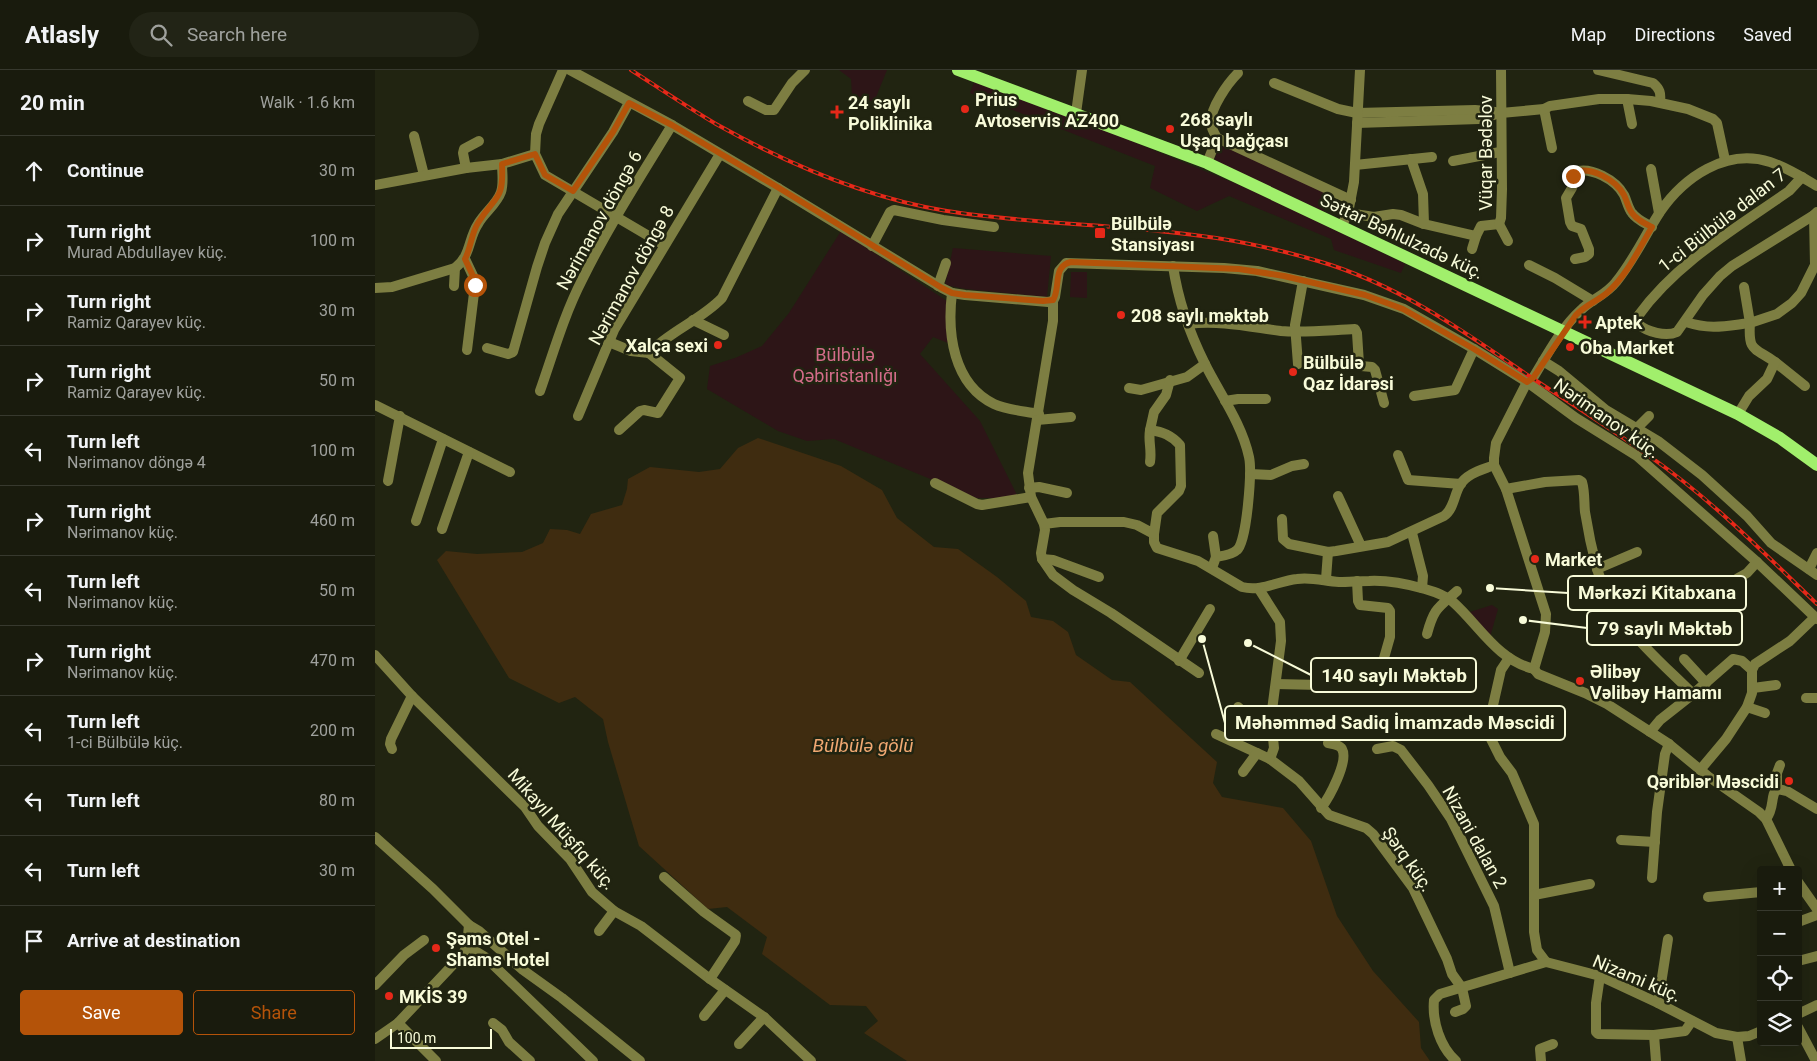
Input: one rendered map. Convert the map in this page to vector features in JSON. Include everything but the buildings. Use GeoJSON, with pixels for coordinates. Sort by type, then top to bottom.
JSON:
{"type":"FeatureCollection","features":[{"type":"Feature","properties":{"kind":"main road","name":"Səttar Bəhlulzadə küç."},"geometry":{"type":"LineString","coordinates":[[958,70],[1207,163],[1738,414],[1816,461]]}},
{"type":"Feature","properties":{"kind":"street"},"geometry":{"type":"LineString","coordinates":[[563,70],[536,134],[535,154],[545,175],[663,245]]}},
{"type":"Feature","properties":{"kind":"street"},"geometry":{"type":"LineString","coordinates":[[570,70],[672,125],[952,293],[1043,301],[1053,300]]}},
{"type":"Feature","properties":{"kind":"street"},"geometry":{"type":"LineString","coordinates":[[747,101],[767,110],[774,110],[792,82],[805,70]]}},
{"type":"Feature","properties":{"kind":"street"},"geometry":{"type":"LineString","coordinates":[[1076,113],[1082,70]]}},
{"type":"Feature","properties":{"kind":"street"},"geometry":{"type":"LineString","coordinates":[[1341,227],[1351,200],[1355,165],[1360,70]]}},
{"type":"Feature","properties":{"kind":"street","name":"Vüqar Bədəlov"},"geometry":{"type":"LineString","coordinates":[[1347,213],[1375,217],[1393,214],[1401,215],[1424,224],[1476,236],[1481,226],[1499,224],[1501,218],[1501,70]]}},
{"type":"Feature","properties":{"kind":"street"},"geometry":{"type":"LineString","coordinates":[[1598,70],[1653,83],[1661,92],[1660,102]]}},
{"type":"Feature","properties":{"kind":"street"},"geometry":{"type":"LineString","coordinates":[[1238,73],[1224,89],[1212,115],[1211,124],[1217,138],[1351,200]]}},
{"type":"Feature","properties":{"kind":"street"},"geometry":{"type":"LineString","coordinates":[[1274,84],[1357,118],[1479,119],[1501,113],[1545,109],[1550,106],[1599,99],[1627,98],[1660,102],[1689,109],[1713,119],[1717,123],[1725,160]]}},
{"type":"Feature","properties":{"kind":"street"},"geometry":{"type":"LineString","coordinates":[[1627,98],[1632,124]]}},
{"type":"Feature","properties":{"kind":"street"},"geometry":{"type":"LineString","coordinates":[[487,348],[508,354],[513,352],[545,243],[558,214],[613,132],[629,103]]}},
{"type":"Feature","properties":{"kind":"street"},"geometry":{"type":"LineString","coordinates":[[1545,109],[1553,148]]}},
{"type":"Feature","properties":{"kind":"street","name":"Nərimanov döngə 6"},"geometry":{"type":"LineString","coordinates":[[540,391],[569,307],[582,280],[672,125]]}},
{"type":"Feature","properties":{"kind":"street"},"geometry":{"type":"LineString","coordinates":[[414,136],[424,175]]}},
{"type":"Feature","properties":{"kind":"street"},"geometry":{"type":"LineString","coordinates":[[1207,163],[1217,138]]}},
{"type":"Feature","properties":{"kind":"street"},"geometry":{"type":"LineString","coordinates":[[466,168],[464,149],[479,141]]}},
{"type":"Feature","properties":{"kind":"street"},"geometry":{"type":"LineString","coordinates":[[1453,161],[1500,152]]}},
{"type":"Feature","properties":{"kind":"street"},"geometry":{"type":"LineString","coordinates":[[375,185],[466,168],[502,164],[535,154]]}},
{"type":"Feature","properties":{"kind":"street","name":"Nərimanov döngə 8"},"geometry":{"type":"LineString","coordinates":[[578,416],[609,342],[663,245],[720,154]]}},
{"type":"Feature","properties":{"kind":"street"},"geometry":{"type":"LineString","coordinates":[[1355,165],[1432,157]]}},
{"type":"Feature","properties":{"kind":"street"},"geometry":{"type":"LineString","coordinates":[[1534,669],[1545,632],[1546,614],[1506,489],[1494,465],[1496,443],[1527,382],[1533,378],[1563,331],[1581,309],[1615,285],[1659,213],[1689,181],[1725,160],[1751,158],[1769,162],[1817,186]]}},
{"type":"Feature","properties":{"kind":"street"},"geometry":{"type":"LineString","coordinates":[[1411,159],[1423,194],[1424,224]]}},
{"type":"Feature","properties":{"kind":"street"},"geometry":{"type":"LineString","coordinates":[[375,288],[392,287],[455,268],[465,259],[478,222],[498,198],[501,191],[502,164]]}},
{"type":"Feature","properties":{"kind":"street"},"geometry":{"type":"LineString","coordinates":[[1651,169],[1659,213]]}},
{"type":"Feature","properties":{"kind":"street"},"geometry":{"type":"LineString","coordinates":[[1575,259],[1585,257],[1589,254],[1589,249],[1581,229],[1572,226],[1570,222],[1566,198],[1572,188],[1574,172],[1593,171],[1618,186],[1625,196],[1631,212],[1638,219],[1652,227]]}},
{"type":"Feature","properties":{"kind":"street","name":"1-ci Bülbülə dalan 7"},"geometry":{"type":"LineString","coordinates":[[1802,178],[1789,191],[1717,242],[1674,277],[1643,309],[1637,321],[1641,326],[1652,331],[1671,335],[1677,332],[1686,322],[1703,295],[1720,276],[1732,266],[1816,214]]}},
{"type":"Feature","properties":{"kind":"street"},"geometry":{"type":"LineString","coordinates":[[649,353],[660,343],[712,308],[722,298],[779,188]]}},
{"type":"Feature","properties":{"kind":"street"},"geometry":{"type":"LineString","coordinates":[[871,246],[890,212],[894,210],[943,220],[994,227]]}},
{"type":"Feature","properties":{"kind":"street"},"geometry":{"type":"LineString","coordinates":[[1686,322],[1700,327],[1712,328],[1750,323],[1777,314],[1792,303],[1801,292],[1815,265],[1816,214]]}},
{"type":"Feature","properties":{"kind":"street"},"geometry":{"type":"LineString","coordinates":[[1499,224],[1508,241]]}},
{"type":"Feature","properties":{"kind":"street"},"geometry":{"type":"LineString","coordinates":[[1472,249],[1476,236]]}},
{"type":"Feature","properties":{"kind":"street"},"geometry":{"type":"LineString","coordinates":[[465,259],[474,278],[475,285],[467,350]]}},
{"type":"Feature","properties":{"kind":"street"},"geometry":{"type":"LineString","coordinates":[[938,286],[946,263]]}},
{"type":"Feature","properties":{"kind":"street","name":"Nərimanov küç."},"geometry":{"type":"LineString","coordinates":[[1030,492],[1028,473],[1031,450],[1053,321],[1053,300],[1057,293],[1059,270],[1066,263],[1239,269],[1303,281],[1391,303],[1474,349],[1527,382],[1576,418],[1650,466],[1816,618]]}},
{"type":"Feature","properties":{"kind":"street"},"geometry":{"type":"LineString","coordinates":[[1529,265],[1593,301]]}},
{"type":"Feature","properties":{"kind":"street"},"geometry":{"type":"LineString","coordinates":[[1173,266],[1188,324],[1205,364],[1225,401],[1249,458],[1246,524],[1241,545],[1239,550],[1216,557]]}},
{"type":"Feature","properties":{"kind":"street"},"geometry":{"type":"LineString","coordinates":[[454,286],[455,268]]}},
{"type":"Feature","properties":{"kind":"street"},"geometry":{"type":"LineString","coordinates":[[1298,364],[1295,332],[1303,281]]}},
{"type":"Feature","properties":{"kind":"street"},"geometry":{"type":"LineString","coordinates":[[1744,287],[1752,347],[1775,362],[1805,386]]}},
{"type":"Feature","properties":{"kind":"street"},"geometry":{"type":"LineString","coordinates":[[952,293],[952,342],[961,371],[980,395],[994,404],[1038,417],[1071,417]]}},
{"type":"Feature","properties":{"kind":"street"},"geometry":{"type":"LineString","coordinates":[[693,320],[723,335]]}},
{"type":"Feature","properties":{"kind":"street"},"geometry":{"type":"LineString","coordinates":[[1188,324],[1233,324],[1295,332],[1355,329],[1357,330],[1359,364],[1372,367],[1375,370],[1384,403]]}},
{"type":"Feature","properties":{"kind":"street"},"geometry":{"type":"LineString","coordinates":[[609,342],[631,351],[649,353],[680,378],[659,413],[640,410],[619,430]]}},
{"type":"Feature","properties":{"kind":"street"},"geometry":{"type":"LineString","coordinates":[[1414,396],[1455,390],[1474,349]]}},
{"type":"Feature","properties":{"kind":"street","name":"Nərimanov küç."},"geometry":{"type":"LineString","coordinates":[[1543,361],[1559,371],[1606,410],[1658,442],[1702,475],[1747,516],[1771,543],[1813,572]]}},
{"type":"Feature","properties":{"kind":"street"},"geometry":{"type":"LineString","coordinates":[[1738,414],[1749,396],[1767,380],[1775,362]]}},
{"type":"Feature","properties":{"kind":"street"},"geometry":{"type":"LineString","coordinates":[[1129,388],[1141,390],[1191,375],[1205,364]]}},
{"type":"Feature","properties":{"kind":"street"},"geometry":{"type":"LineString","coordinates":[[1150,462],[1152,450],[1148,440],[1154,412],[1166,395],[1170,380]]}},
{"type":"Feature","properties":{"kind":"street"},"geometry":{"type":"LineString","coordinates":[[1225,401],[1266,399]]}},
{"type":"Feature","properties":{"kind":"street"},"geometry":{"type":"LineString","coordinates":[[375,404],[510,472]]}},
{"type":"Feature","properties":{"kind":"street"},"geometry":{"type":"LineString","coordinates":[[387,481],[400,416]]}},
{"type":"Feature","properties":{"kind":"street"},"geometry":{"type":"LineString","coordinates":[[1637,428],[1649,416]]}},
{"type":"Feature","properties":{"kind":"street"},"geometry":{"type":"LineString","coordinates":[[1150,430],[1172,436],[1180,445],[1182,452],[1181,486],[1179,491],[1157,513],[1154,534],[1154,542],[1157,548],[1198,561],[1242,587],[1259,589],[1313,577],[1341,582],[1384,581],[1436,592],[1449,599],[1490,642],[1509,658],[1518,664],[1534,669],[1538,674],[1596,698],[1669,744],[1700,770],[1759,812],[1766,819],[1789,866]]}},
{"type":"Feature","properties":{"kind":"street"},"geometry":{"type":"LineString","coordinates":[[416,521],[443,439]]}},
{"type":"Feature","properties":{"kind":"street"},"geometry":{"type":"LineString","coordinates":[[442,529],[469,452]]}},
{"type":"Feature","properties":{"kind":"street"},"geometry":{"type":"LineString","coordinates":[[1397,455],[1408,480],[1461,484]]}},
{"type":"Feature","properties":{"kind":"street"},"geometry":{"type":"LineString","coordinates":[[1249,474],[1271,475],[1292,466],[1304,464]]}},
{"type":"Feature","properties":{"kind":"street"},"geometry":{"type":"LineString","coordinates":[[1282,518],[1283,539],[1289,544],[1328,552],[1388,542],[1411,533],[1448,514],[1461,484],[1471,474],[1494,465]]}},
{"type":"Feature","properties":{"kind":"street"},"geometry":{"type":"LineString","coordinates":[[1506,489],[1545,482],[1579,480],[1582,482],[1588,532],[1597,569],[1606,594],[1619,616],[1647,648],[1693,694]]}},
{"type":"Feature","properties":{"kind":"street"},"geometry":{"type":"LineString","coordinates":[[935,482],[977,504],[983,505],[1030,492],[1039,487],[1067,493]]}},
{"type":"Feature","properties":{"kind":"street"},"geometry":{"type":"LineString","coordinates":[[1030,492],[1044,524],[1042,559],[1053,575],[1199,674]]}},
{"type":"Feature","properties":{"kind":"street"},"geometry":{"type":"LineString","coordinates":[[1338,496],[1361,546]]}},
{"type":"Feature","properties":{"kind":"street"},"geometry":{"type":"LineString","coordinates":[[1044,524],[1060,522],[1124,522],[1137,525],[1154,534]]}},
{"type":"Feature","properties":{"kind":"street"},"geometry":{"type":"LineString","coordinates":[[1411,533],[1423,576],[1423,588]]}},
{"type":"Feature","properties":{"kind":"street"},"geometry":{"type":"LineString","coordinates":[[1212,568],[1216,557],[1213,536]]}},
{"type":"Feature","properties":{"kind":"street"},"geometry":{"type":"LineString","coordinates":[[1326,579],[1328,552]]}},
{"type":"Feature","properties":{"kind":"street"},"geometry":{"type":"LineString","coordinates":[[1597,569],[1637,552]]}},
{"type":"Feature","properties":{"kind":"street"},"geometry":{"type":"LineString","coordinates":[[1813,572],[1817,553]]}},
{"type":"Feature","properties":{"kind":"street"},"geometry":{"type":"LineString","coordinates":[[1042,559],[1053,560],[1099,577]]}},
{"type":"Feature","properties":{"kind":"street"},"geometry":{"type":"LineString","coordinates":[[1702,599],[1727,590],[1757,562]]}},
{"type":"Feature","properties":{"kind":"street"},"geometry":{"type":"LineString","coordinates":[[1357,581],[1360,605],[1388,608],[1390,611],[1390,637],[1384,658]]}},
{"type":"Feature","properties":{"kind":"street"},"geometry":{"type":"LineString","coordinates":[[1259,589],[1280,622],[1281,640],[1271,718],[1274,748],[1270,759]]}},
{"type":"Feature","properties":{"kind":"street"},"geometry":{"type":"LineString","coordinates":[[1427,634],[1431,616],[1436,609],[1457,591]]}},
{"type":"Feature","properties":{"kind":"street"},"geometry":{"type":"LineString","coordinates":[[1179,661],[1210,608]]}},
{"type":"Feature","properties":{"kind":"street"},"geometry":{"type":"LineString","coordinates":[[1700,770],[1726,739],[1747,707],[1753,688],[1752,670],[1755,664],[1790,641],[1816,618]]}},
{"type":"Feature","properties":{"kind":"street","name":"Mikayıl Müşfiq küç."},"geometry":{"type":"LineString","coordinates":[[375,656],[412,696],[525,807],[538,826],[562,849],[592,892],[614,911],[641,926],[764,1018],[811,1061]]}},
{"type":"Feature","properties":{"kind":"street"},"geometry":{"type":"LineString","coordinates":[[1456,1061],[1441,1040],[1435,1018],[1434,1000],[1440,994],[1546,962],[1537,950],[1534,940],[1534,824],[1512,773],[1500,757],[1489,731],[1489,723],[1501,670],[1509,658]]}},
{"type":"Feature","properties":{"kind":"street"},"geometry":{"type":"LineString","coordinates":[[1684,659],[1706,683]]}},
{"type":"Feature","properties":{"kind":"street"},"geometry":{"type":"LineString","coordinates":[[1650,732],[1660,720],[1733,659],[1742,661],[1752,670]]}},
{"type":"Feature","properties":{"kind":"street"},"geometry":{"type":"LineString","coordinates":[[1276,684],[1320,685]]}},
{"type":"Feature","properties":{"kind":"street"},"geometry":{"type":"LineString","coordinates":[[1753,688],[1776,686]]}},
{"type":"Feature","properties":{"kind":"street"},"geometry":{"type":"LineString","coordinates":[[392,749],[391,739],[412,696]]}},
{"type":"Feature","properties":{"kind":"street"},"geometry":{"type":"LineString","coordinates":[[1238,707],[1260,727],[1272,726]]}},
{"type":"Feature","properties":{"kind":"street"},"geometry":{"type":"LineString","coordinates":[[1747,707],[1765,713]]}},
{"type":"Feature","properties":{"kind":"street","name":"Şərq küç."},"geometry":{"type":"LineString","coordinates":[[1216,734],[1270,759],[1299,781],[1329,815],[1341,821],[1366,828],[1373,834],[1413,888],[1447,959],[1452,974],[1462,988]]}},
{"type":"Feature","properties":{"kind":"street"},"geometry":{"type":"LineString","coordinates":[[1321,808],[1334,788],[1344,757],[1340,746],[1328,742]]}},
{"type":"Feature","properties":{"kind":"street"},"geometry":{"type":"LineString","coordinates":[[1652,878],[1661,779],[1665,754],[1669,744]]}},
{"type":"Feature","properties":{"kind":"street","name":"Nizani dalan 2"},"geometry":{"type":"LineString","coordinates":[[1377,749],[1393,746],[1401,750],[1451,819],[1494,906],[1510,973]]}},
{"type":"Feature","properties":{"kind":"street"},"geometry":{"type":"LineString","coordinates":[[1243,772],[1257,753]]}},
{"type":"Feature","properties":{"kind":"street"},"geometry":{"type":"LineString","coordinates":[[1766,819],[1772,810],[1773,794],[1777,789],[1777,773],[1781,765]]}},
{"type":"Feature","properties":{"kind":"street"},"geometry":{"type":"LineString","coordinates":[[1777,789],[1787,791],[1817,810]]}},
{"type":"Feature","properties":{"kind":"street"},"geometry":{"type":"LineString","coordinates":[[375,837],[433,889],[469,925],[479,931],[523,970],[562,998],[640,1061]]}},
{"type":"Feature","properties":{"kind":"street"},"geometry":{"type":"LineString","coordinates":[[1621,840],[1655,842]]}},
{"type":"Feature","properties":{"kind":"street"},"geometry":{"type":"LineString","coordinates":[[664,877],[704,912],[736,934],[735,941],[710,979]]}},
{"type":"Feature","properties":{"kind":"street"},"geometry":{"type":"LineString","coordinates":[[1534,895],[1590,884]]}},
{"type":"Feature","properties":{"kind":"street"},"geometry":{"type":"LineString","coordinates":[[1802,887],[1817,908]]}},
{"type":"Feature","properties":{"kind":"street"},"geometry":{"type":"LineString","coordinates":[[1708,897],[1757,892]]}},
{"type":"Feature","properties":{"kind":"street"},"geometry":{"type":"LineString","coordinates":[[599,931],[614,911]]}},
{"type":"Feature","properties":{"kind":"street"},"geometry":{"type":"LineString","coordinates":[[1802,921],[1817,915]]}},
{"type":"Feature","properties":{"kind":"street"},"geometry":{"type":"LineString","coordinates":[[375,1039],[397,1023],[463,954],[467,946],[469,925]]}},
{"type":"Feature","properties":{"kind":"street"},"geometry":{"type":"LineString","coordinates":[[1658,1003],[1668,939]]}},
{"type":"Feature","properties":{"kind":"street"},"geometry":{"type":"LineString","coordinates":[[375,985],[404,955],[423,940]]}},
{"type":"Feature","properties":{"kind":"street"},"geometry":{"type":"LineString","coordinates":[[467,946],[485,957],[593,1061]]}},
{"type":"Feature","properties":{"kind":"street"},"geometry":{"type":"LineString","coordinates":[[1802,960],[1817,956]]}},
{"type":"Feature","properties":{"kind":"street","name":"Nizami küç."},"geometry":{"type":"LineString","coordinates":[[1546,962],[1600,976],[1716,1033],[1737,1037],[1757,1032]]}},
{"type":"Feature","properties":{"kind":"street"},"geometry":{"type":"LineString","coordinates":[[1600,976],[1596,1003],[1596,1032],[1598,1034],[1654,1035],[1685,1031],[1692,1021]]}},
{"type":"Feature","properties":{"kind":"street"},"geometry":{"type":"LineString","coordinates":[[1455,1012],[1466,1006],[1462,988]]}},
{"type":"Feature","properties":{"kind":"street"},"geometry":{"type":"LineString","coordinates":[[704,1016],[725,990]]}},
{"type":"Feature","properties":{"kind":"street"},"geometry":{"type":"LineString","coordinates":[[1802,1012],[1817,1005]]}},
{"type":"Feature","properties":{"kind":"street"},"geometry":{"type":"LineString","coordinates":[[739,1044],[764,1018]]}},
{"type":"Feature","properties":{"kind":"street"},"geometry":{"type":"LineString","coordinates":[[397,1023],[436,1061]]}},
{"type":"Feature","properties":{"kind":"street"},"geometry":{"type":"LineString","coordinates":[[493,1023],[502,1030],[509,1042],[530,1061]]}},
{"type":"Feature","properties":{"kind":"street"},"geometry":{"type":"LineString","coordinates":[[1654,1035],[1656,1061]]}},
{"type":"Feature","properties":{"kind":"street"},"geometry":{"type":"LineString","coordinates":[[1802,1035],[1815,1061]]}},
{"type":"Feature","properties":{"kind":"street"},"geometry":{"type":"LineString","coordinates":[[1737,1037],[1741,1061]]}},
{"type":"Feature","properties":{"kind":"street"},"geometry":{"type":"LineString","coordinates":[[1541,1061],[1541,1049],[1553,1044]]}},
{"type":"Feature","properties":{"kind":"green space"},"geometry":{"type":"Polygon","coordinates":[[[839,70],[887,70],[874,102],[852,95],[851,79],[839,70]]]}},
{"type":"Feature","properties":{"kind":"green space"},"geometry":{"type":"Polygon","coordinates":[[[975,80],[1087,123],[1256,192],[1405,264],[1401,273],[1334,250],[1331,239],[1229,196],[1197,211],[1150,188],[1155,166],[970,93],[975,80]]]}},
{"type":"Feature","properties":{"kind":"green space"},"geometry":{"type":"Polygon","coordinates":[[[1220,145],[1327,193],[1324,212],[1214,161],[1220,145]]]}},
{"type":"Feature","properties":{"kind":"green space","name":"Bülbülə Qəbiristanlığı"},"geometry":{"type":"Polygon","coordinates":[[[841,231],[947,301],[948,343],[933,337],[920,354],[980,421],[1017,495],[1001,498],[976,498],[834,439],[807,441],[778,431],[707,389],[710,366],[735,358],[762,346],[789,313],[841,231]]]}},
{"type":"Feature","properties":{"kind":"green space"},"geometry":{"type":"Polygon","coordinates":[[[953,248],[1051,256],[1047,297],[966,289],[945,285],[953,248]]]}},
{"type":"Feature","properties":{"kind":"green space"},"geometry":{"type":"Polygon","coordinates":[[[1071,272],[1087,272],[1087,298],[1070,297],[1071,272]]]}},
{"type":"Feature","properties":{"kind":"green space"},"geometry":{"type":"Polygon","coordinates":[[[1492,605],[1498,609],[1490,637],[1467,613],[1492,605]]]}},
{"type":"Feature","properties":{"kind":"water","name":"Bülbülə gölü"},"geometry":{"type":"Polygon","coordinates":[[[758,438],[841,466],[882,490],[897,518],[934,547],[958,549],[1026,601],[1031,617],[1053,621],[1068,632],[1076,655],[1112,680],[1130,682],[1217,762],[1213,783],[1222,797],[1283,808],[1311,841],[1337,916],[1373,971],[1419,1022],[1421,1048],[1430,1061],[907,1061],[864,1033],[878,1021],[866,1006],[830,1005],[762,954],[767,937],[727,907],[708,909],[639,846],[603,719],[575,697],[559,703],[509,678],[437,560],[446,551],[477,554],[522,552],[543,543],[550,529],[567,530],[580,534],[591,514],[622,505],[628,479],[650,467],[699,472],[720,469],[738,448],[758,438]]]}},
{"type":"Feature","properties":{"kind":"railway"},"geometry":{"type":"LineString","coordinates":[[631,70],[716,124],[770,152],[828,177],[887,197],[947,211],[978,215],[1163,231],[1225,239],[1318,261],[1375,282],[1454,325],[1606,426],[1674,474],[1717,509],[1817,604]]}},
{"type":"Feature","properties":{"kind":"place","name":"Prius Avtoservis AZ400"},"geometry":{"type":"Point","coordinates":[965,109]}},
{"type":"Feature","properties":{"kind":"place","name":"24 saylı Poliklinika"},"geometry":{"type":"Point","coordinates":[837,112]}},
{"type":"Feature","properties":{"kind":"place","name":"268 saylı Uşaq bağçası"},"geometry":{"type":"Point","coordinates":[1170,129]}},
{"type":"Feature","properties":{"kind":"place","name":"Bülbülə Stansiyası"},"geometry":{"type":"Point","coordinates":[1100,233]}},
{"type":"Feature","properties":{"kind":"place","name":"208 saylı məktəb"},"geometry":{"type":"Point","coordinates":[1121,315]}},
{"type":"Feature","properties":{"kind":"place","name":"Aptek"},"geometry":{"type":"Point","coordinates":[1585,322]}},
{"type":"Feature","properties":{"kind":"place","name":"Xalça sexi"},"geometry":{"type":"Point","coordinates":[718,345]}},
{"type":"Feature","properties":{"kind":"place","name":"Oba Market"},"geometry":{"type":"Point","coordinates":[1570,347]}},
{"type":"Feature","properties":{"kind":"place","name":"Bülbülə Qaz İdarəsi"},"geometry":{"type":"Point","coordinates":[1293,372]}},
{"type":"Feature","properties":{"kind":"place","name":"Market"},"geometry":{"type":"Point","coordinates":[1535,559]}},
{"type":"Feature","properties":{"kind":"place","name":"Mərkəzi Kitabxana"},"geometry":{"type":"Point","coordinates":[1490,588]}},
{"type":"Feature","properties":{"kind":"place","name":"79 saylı Məktəb"},"geometry":{"type":"Point","coordinates":[1523,620]}},
{"type":"Feature","properties":{"kind":"place","name":"Məhəmməd Sadiq İmamzadə Məscidi"},"geometry":{"type":"Point","coordinates":[1202,639]}},
{"type":"Feature","properties":{"kind":"place","name":"140 saylı Məktəb"},"geometry":{"type":"Point","coordinates":[1248,643]}},
{"type":"Feature","properties":{"kind":"place","name":"Əlibəy Vəlibəy Hamamı"},"geometry":{"type":"Point","coordinates":[1580,681]}},
{"type":"Feature","properties":{"kind":"place","name":"Qəriblər Məscidi"},"geometry":{"type":"Point","coordinates":[1789,781]}},
{"type":"Feature","properties":{"kind":"place","name":"Şəms Otel - Shams Hotel"},"geometry":{"type":"Point","coordinates":[436,948]}},
{"type":"Feature","properties":{"kind":"place","name":"MKİS 39"},"geometry":{"type":"Point","coordinates":[389,996]}},
{"type":"Feature","properties":{"kind":"route"},"geometry":{"type":"LineString","coordinates":[[475,285],[474,278],[465,259],[478,222],[498,198],[501,191],[503,178],[502,164],[535,154],[545,175],[573,191],[613,132],[629,103],[672,125],[952,293],[1048,302],[1053,300],[1057,293],[1059,270],[1066,263],[1071,262],[1257,271],[1341,289],[1391,303],[1474,349],[1527,382],[1533,378],[1559,337],[1581,309],[1615,285],[1652,227],[1638,219],[1631,212],[1625,196],[1618,186],[1593,171],[1579,170],[1574,172],[1573,176]]}}]}
